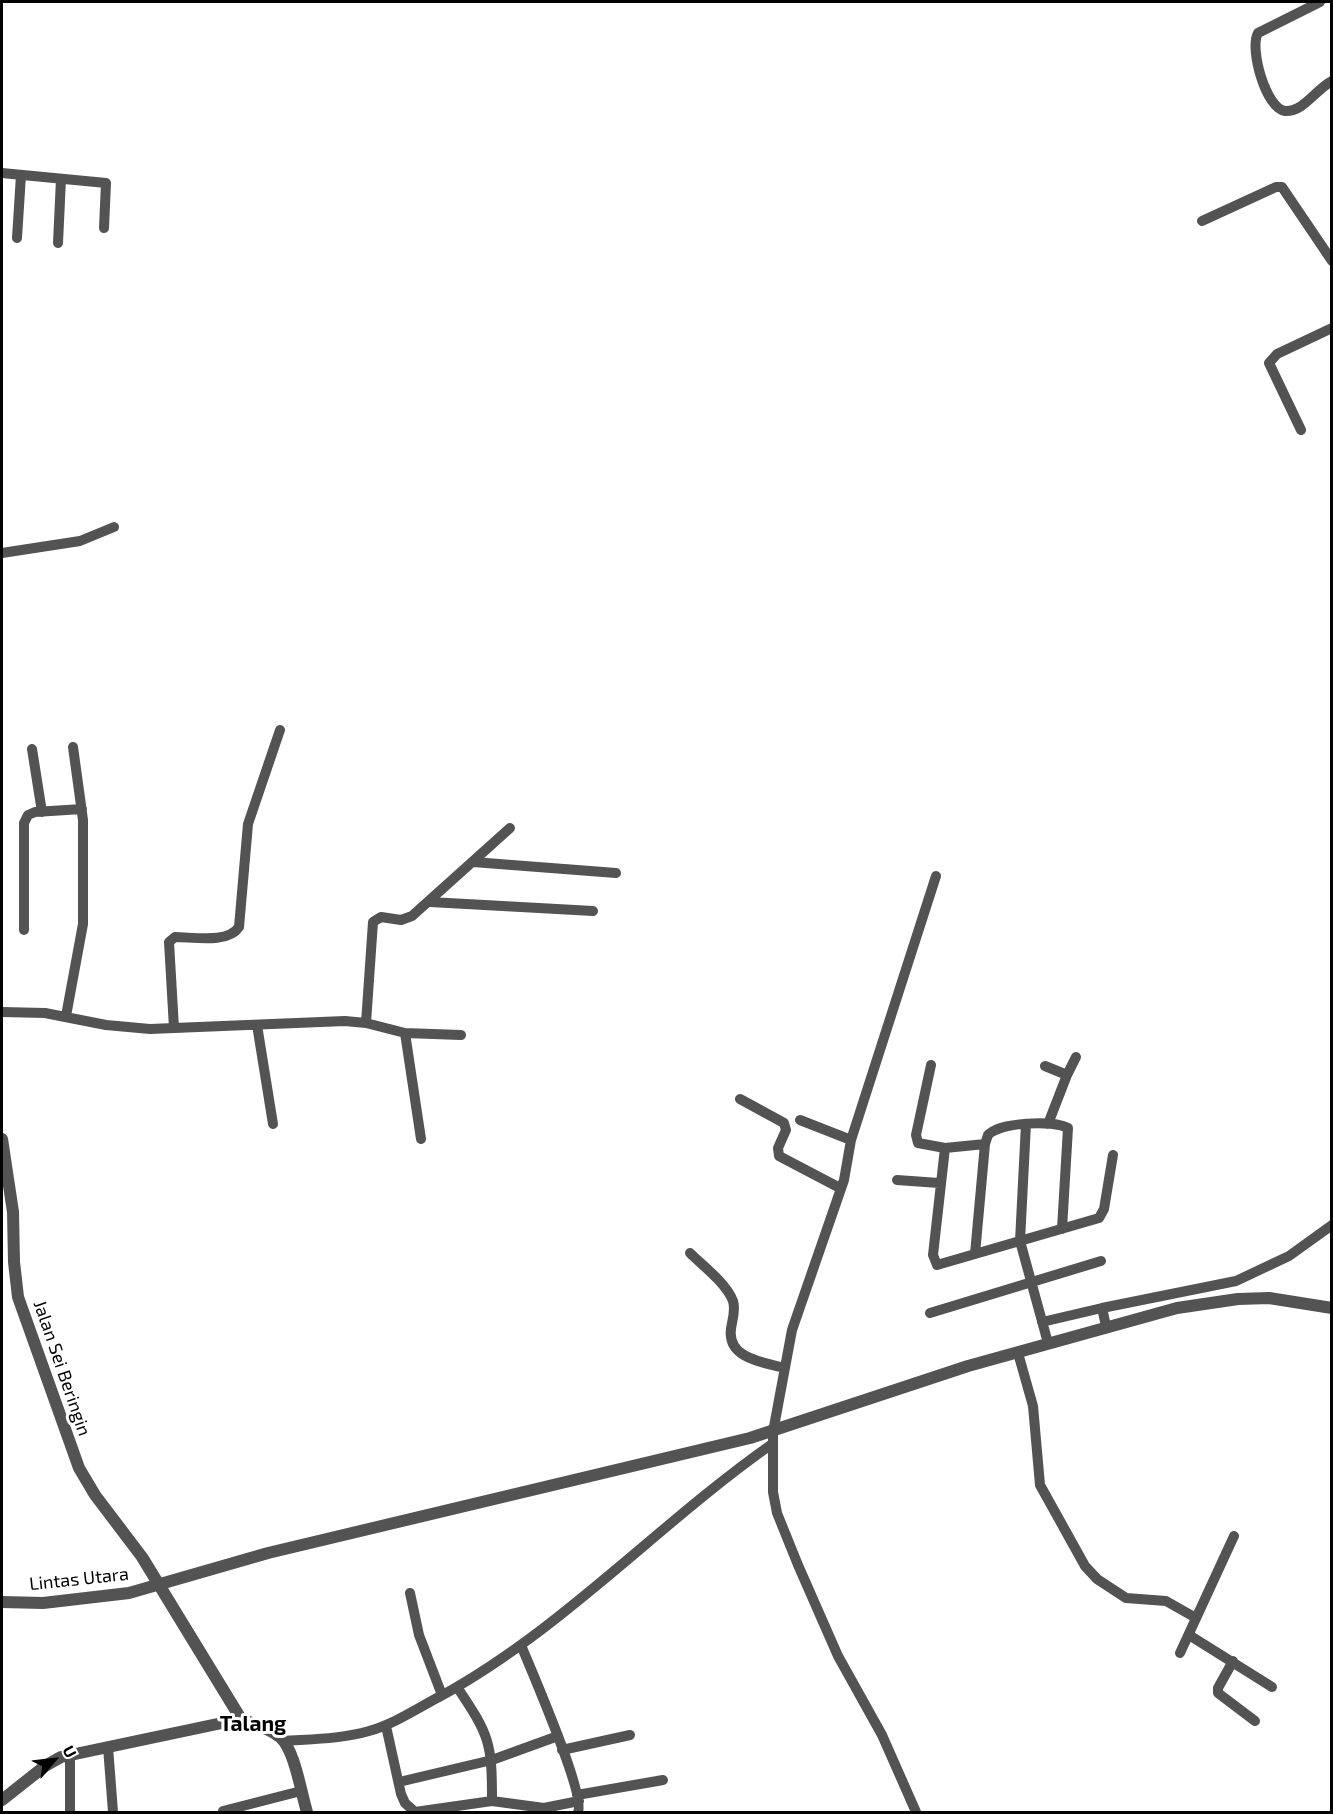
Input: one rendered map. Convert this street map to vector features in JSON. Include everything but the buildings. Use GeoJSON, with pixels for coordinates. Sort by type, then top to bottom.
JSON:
{"type":"FeatureCollection","features":[{"type":"Feature","properties":{"kind":"street"},"geometry":{"type":"LineString","coordinates":[[1320,2],[1258,33],[1254,50],[1264,85],[1271,100],[1280,109],[1288,111],[1301,106],[1332,81]]}},
{"type":"Feature","properties":{"kind":"street"},"geometry":{"type":"LineString","coordinates":[[2,173],[106,183],[104,228]]}},
{"type":"Feature","properties":{"kind":"street"},"geometry":{"type":"LineString","coordinates":[[17,238],[21,175]]}},
{"type":"Feature","properties":{"kind":"street"},"geometry":{"type":"LineString","coordinates":[[58,243],[61,179]]}},
{"type":"Feature","properties":{"kind":"street"},"geometry":{"type":"LineString","coordinates":[[1202,221],[1276,187],[1282,187],[1330,254]]}},
{"type":"Feature","properties":{"kind":"street"},"geometry":{"type":"LineString","coordinates":[[1301,430],[1269,363],[1277,354],[1332,328]]}},
{"type":"Feature","properties":{"kind":"street"},"geometry":{"type":"LineString","coordinates":[[2,553],[80,541],[114,527]]}},
{"type":"Feature","properties":{"kind":"street"},"geometry":{"type":"LineString","coordinates":[[174,1028],[169,942],[176,937],[223,937],[232,934],[239,927],[248,824],[280,730]]}},
{"type":"Feature","properties":{"kind":"street"},"geometry":{"type":"LineString","coordinates":[[66,1016],[83,924],[82,809],[73,747]]}},
{"type":"Feature","properties":{"kind":"street"},"geometry":{"type":"LineString","coordinates":[[32,749],[42,812]]}},
{"type":"Feature","properties":{"kind":"street"},"geometry":{"type":"LineString","coordinates":[[24,930],[24,823],[28,815],[82,809]]}},
{"type":"Feature","properties":{"kind":"street"},"geometry":{"type":"LineString","coordinates":[[366,1023],[374,922],[381,917],[408,918],[430,902],[510,828]]}},
{"type":"Feature","properties":{"kind":"street"},"geometry":{"type":"LineString","coordinates":[[473,862],[616,873]]}},
{"type":"Feature","properties":{"kind":"street"},"geometry":{"type":"LineString","coordinates":[[916,1812],[882,1735],[838,1656],[784,1535],[773,1492],[773,1438],[792,1330],[840,1188],[851,1140],[936,876]]}},
{"type":"Feature","properties":{"kind":"street"},"geometry":{"type":"LineString","coordinates":[[430,902],[593,911]]}},
{"type":"Feature","properties":{"kind":"street"},"geometry":{"type":"LineString","coordinates":[[2,1012],[66,1016],[126,1028],[345,1021],[366,1023],[405,1033],[461,1035]]}},
{"type":"Feature","properties":{"kind":"street"},"geometry":{"type":"LineString","coordinates":[[257,1025],[273,1124]]}},
{"type":"Feature","properties":{"kind":"street"},"geometry":{"type":"LineString","coordinates":[[405,1033],[421,1139]]}},
{"type":"Feature","properties":{"kind":"street"},"geometry":{"type":"LineString","coordinates":[[1048,1124],[1076,1058]]}},
{"type":"Feature","properties":{"kind":"street"},"geometry":{"type":"LineString","coordinates":[[931,1065],[916,1139],[921,1145],[945,1148],[986,1144]]}},
{"type":"Feature","properties":{"kind":"street"},"geometry":{"type":"LineString","coordinates":[[1046,1066],[1067,1075]]}},
{"type":"Feature","properties":{"kind":"street"},"geometry":{"type":"LineString","coordinates":[[740,1099],[784,1123],[786,1130],[778,1148],[779,1156],[840,1188]]}},
{"type":"Feature","properties":{"kind":"street"},"geometry":{"type":"LineString","coordinates":[[800,1120],[851,1140]]}},
{"type":"Feature","properties":{"kind":"street"},"geometry":{"type":"LineString","coordinates":[[1026,1124],[1020,1241],[1048,1343]]}},
{"type":"Feature","properties":{"kind":"street"},"geometry":{"type":"LineString","coordinates":[[975,1254],[986,1144],[992,1130],[1026,1124],[1048,1124],[1066,1126],[1070,1131],[1062,1229]]}},
{"type":"Feature","properties":{"kind":"street","name":"Jalan Sei Beringin"},"geometry":{"type":"LineString","coordinates":[[2,1139],[13,1212],[16,1286],[23,1316],[79,1468],[95,1495],[139,1552],[241,1719]]}},
{"type":"Feature","properties":{"kind":"street"},"geometry":{"type":"LineString","coordinates":[[945,1148],[939,1183],[934,1262],[943,1264],[1102,1215],[1113,1155]]}},
{"type":"Feature","properties":{"kind":"street"},"geometry":{"type":"LineString","coordinates":[[897,1180],[939,1183]]}},
{"type":"Feature","properties":{"kind":"street"},"geometry":{"type":"LineString","coordinates":[[1042,1322],[1236,1281],[1282,1260],[1332,1225]]}},
{"type":"Feature","properties":{"kind":"street"},"geometry":{"type":"LineString","coordinates":[[690,1253],[723,1287],[733,1301],[730,1338],[735,1349],[742,1355],[784,1368]]}},
{"type":"Feature","properties":{"kind":"street"},"geometry":{"type":"LineString","coordinates":[[930,1313],[1101,1262]]}},
{"type":"Feature","properties":{"kind":"street","name":"Lintas Utara"},"geometry":{"type":"LineString","coordinates":[[2,1602],[90,1599],[129,1593],[268,1552],[773,1438],[888,1391],[1106,1326],[1177,1308],[1238,1299],[1281,1298],[1332,1308]]}},
{"type":"Feature","properties":{"kind":"street"},"geometry":{"type":"LineString","coordinates":[[1102,1308],[1106,1326]]}},
{"type":"Feature","properties":{"kind":"street"},"geometry":{"type":"LineString","coordinates":[[1018,1353],[1033,1406],[1040,1485],[1085,1566],[1097,1580],[1126,1598],[1166,1601],[1196,1618]]}},
{"type":"Feature","properties":{"kind":"street"},"geometry":{"type":"LineString","coordinates":[[284,1741],[351,1735],[386,1726],[457,1687],[521,1645],[773,1438]]}},
{"type":"Feature","properties":{"kind":"street"},"geometry":{"type":"LineString","coordinates":[[1180,1653],[1233,1536]]}},
{"type":"Feature","properties":{"kind":"street"},"geometry":{"type":"LineString","coordinates":[[410,1593],[416,1625],[442,1695]]}},
{"type":"Feature","properties":{"kind":"street"},"geometry":{"type":"LineString","coordinates":[[1189,1635],[1272,1687]]}},
{"type":"Feature","properties":{"kind":"street"},"geometry":{"type":"LineString","coordinates":[[521,1645],[558,1736],[578,1798],[578,1812]]}},
{"type":"Feature","properties":{"kind":"street"},"geometry":{"type":"LineString","coordinates":[[1233,1661],[1218,1693],[1255,1721]]}},
{"type":"Feature","properties":{"kind":"street"},"geometry":{"type":"LineString","coordinates":[[457,1687],[486,1733],[492,1760],[492,1801]]}},
{"type":"Feature","properties":{"kind":"street"},"geometry":{"type":"LineString","coordinates":[[2,1800],[45,1766],[70,1754],[241,1719],[269,1729],[284,1741],[307,1812]]}},
{"type":"Feature","properties":{"kind":"street"},"geometry":{"type":"LineString","coordinates":[[386,1726],[399,1782],[409,1809],[415,1812],[431,1812],[492,1801],[544,1808],[578,1798],[663,1780]]}},
{"type":"Feature","properties":{"kind":"street"},"geometry":{"type":"LineString","coordinates":[[562,1750],[630,1735]]}},
{"type":"Feature","properties":{"kind":"street"},"geometry":{"type":"LineString","coordinates":[[399,1782],[492,1760],[558,1736]]}},
{"type":"Feature","properties":{"kind":"street"},"geometry":{"type":"LineString","coordinates":[[108,1747],[113,1812]]}},
{"type":"Feature","properties":{"kind":"street"},"geometry":{"type":"LineString","coordinates":[[70,1754],[70,1812]]}},
{"type":"Feature","properties":{"kind":"street"},"geometry":{"type":"LineString","coordinates":[[223,1811],[301,1791]]}},
{"type":"Feature","properties":{"kind":"district","name":"Talang"},"geometry":{"type":"Point","coordinates":[253,1724]}}]}
